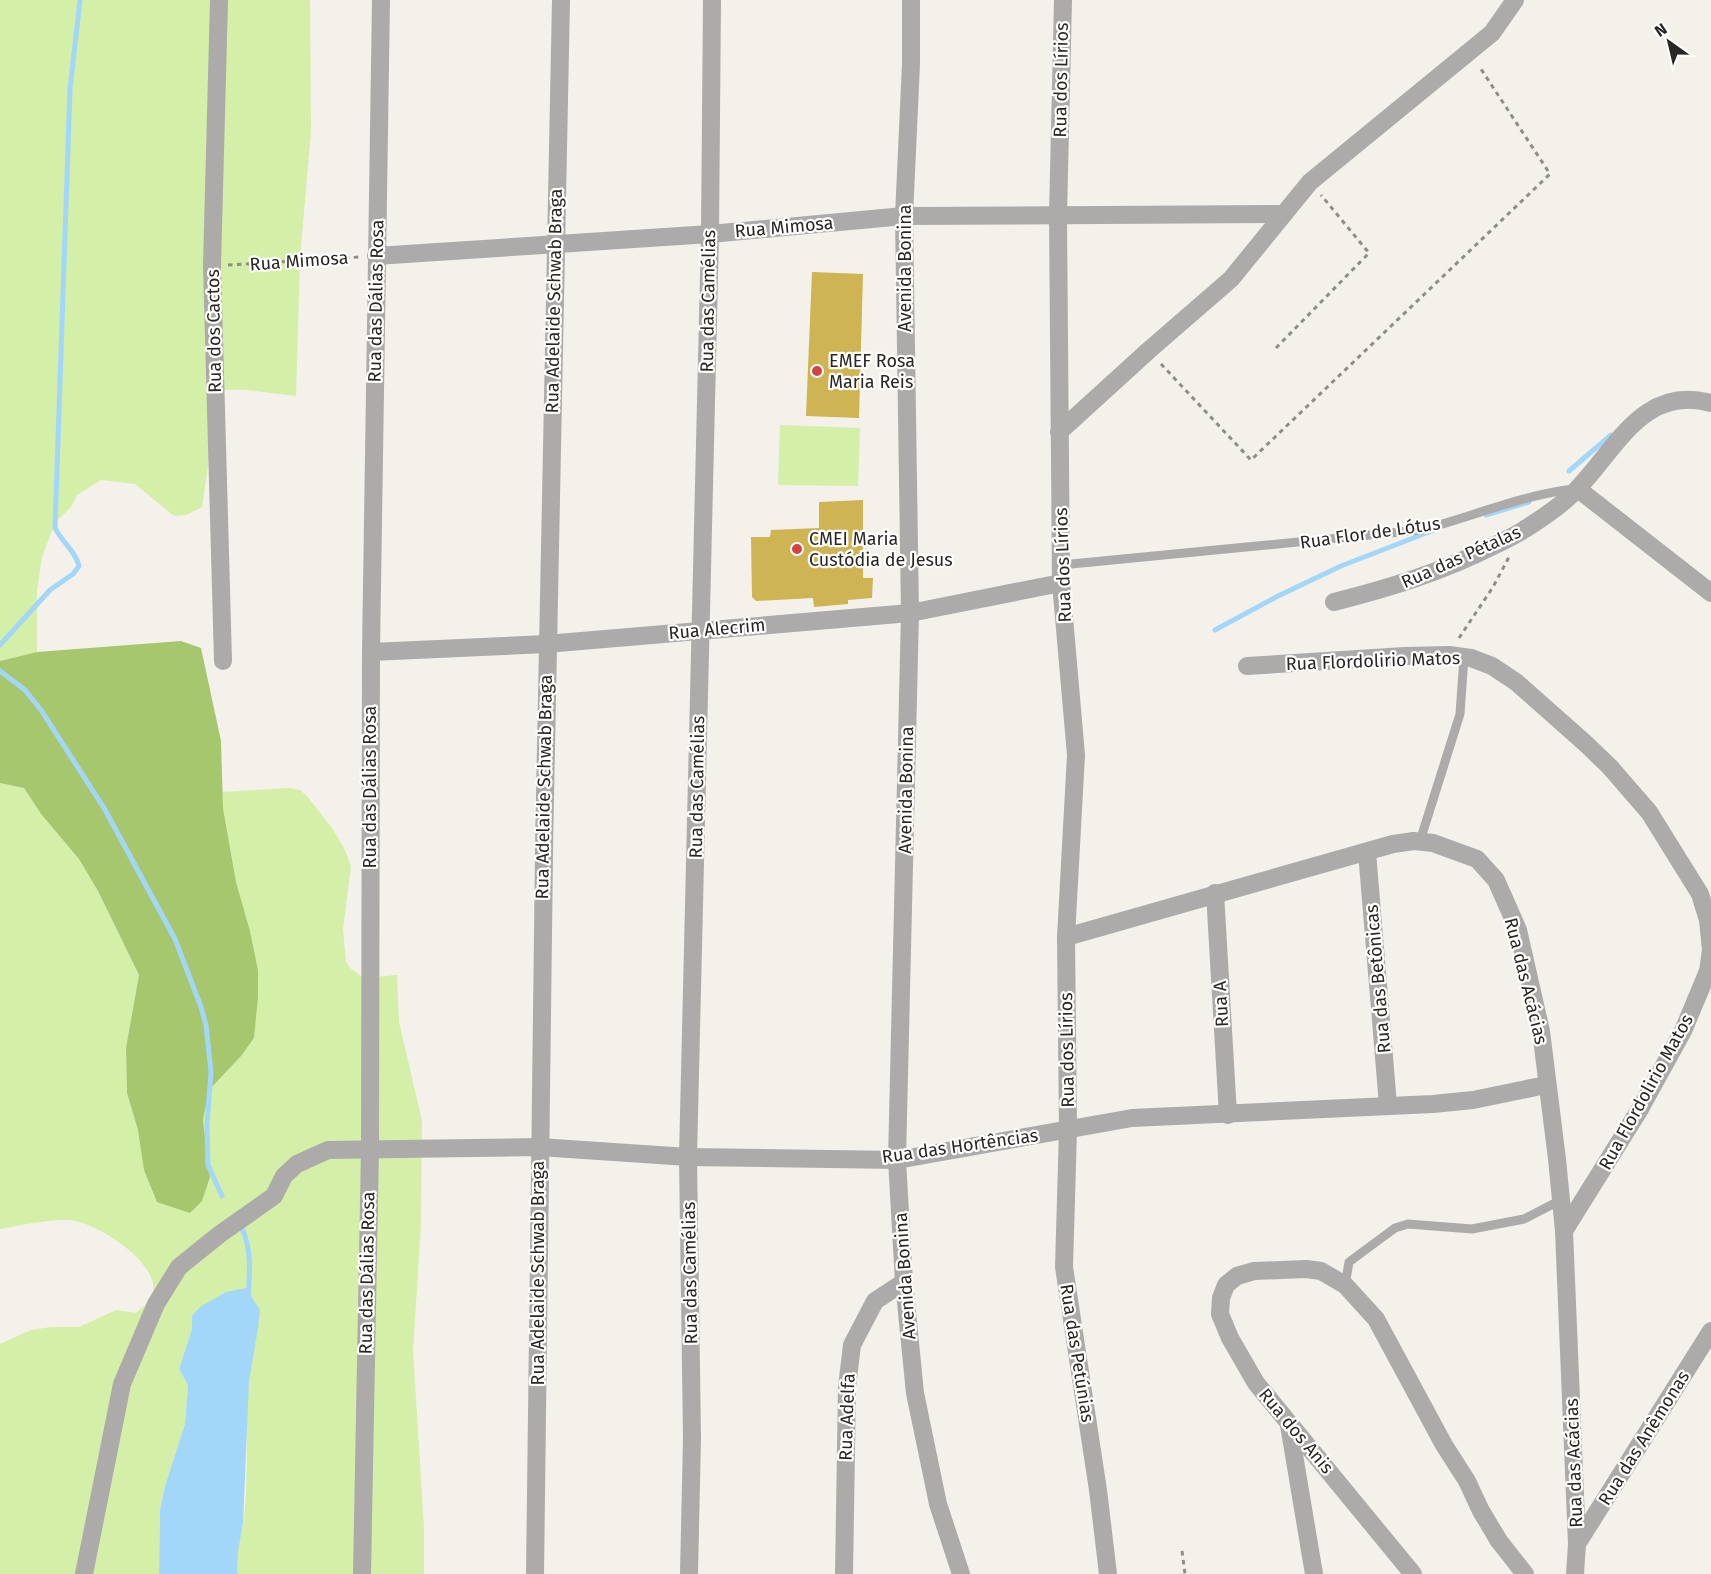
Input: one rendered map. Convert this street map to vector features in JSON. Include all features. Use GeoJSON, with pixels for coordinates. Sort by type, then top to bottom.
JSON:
{"type":"FeatureCollection","features":[{"type":"Feature","properties":{"kind":"street","name":"Rua dos Cactos"},"geometry":{"type":"LineString","coordinates":[[219,0],[212,266],[223,661]]}},
{"type":"Feature","properties":{"kind":"street","name":"Rua das Dálias Rosa"},"geometry":{"type":"LineString","coordinates":[[362,1574],[370,1149],[371,652],[381,0]]}},
{"type":"Feature","properties":{"kind":"street","name":"Rua Adelaide Schwab Braga"},"geometry":{"type":"LineString","coordinates":[[535,1574],[546,644],[561,0]]}},
{"type":"Feature","properties":{"kind":"street","name":"Rua das Camélias"},"geometry":{"type":"LineString","coordinates":[[689,1574],[692,1438],[688,1156],[710,234],[712,0]]}},
{"type":"Feature","properties":{"kind":"street","name":"Avenida Bonina"},"geometry":{"type":"LineString","coordinates":[[911,0],[911,63],[904,216],[910,613],[897,1160],[904,1282],[915,1393],[938,1504],[961,1574]]}},
{"type":"Feature","properties":{"kind":"street","name":"Rua dos Lírios"},"geometry":{"type":"LineString","coordinates":[[1063,0],[1058,216],[1061,574],[1076,754],[1066,937],[1068,1130]]}},
{"type":"Feature","properties":{"kind":"street"},"geometry":{"type":"LineString","coordinates":[[1059,432],[1231,279],[1310,182],[1492,33],[1515,0]]}},
{"type":"Feature","properties":{"kind":"street","name":"Rua Mimosa"},"geometry":{"type":"LineString","coordinates":[[376,256],[710,234],[904,216],[1284,214]]}},
{"type":"Feature","properties":{"kind":"street","name":"Rua das Pétalas"},"geometry":{"type":"LineString","coordinates":[[1334,602],[1388,589],[1435,573],[1524,530],[1578,489],[1627,430],[1640,418],[1661,404],[1681,398],[1711,403]]}},
{"type":"Feature","properties":{"kind":"street"},"geometry":{"type":"LineString","coordinates":[[1578,489],[1711,592]]}},
{"type":"Feature","properties":{"kind":"street","name":"Rua Alecrim"},"geometry":{"type":"LineString","coordinates":[[371,652],[546,644],[910,613],[1061,574]]}},
{"type":"Feature","properties":{"kind":"street","name":"Rua Flordolirio Matos"},"geometry":{"type":"LineString","coordinates":[[1247,666],[1405,656],[1457,656],[1472,658],[1492,666],[1516,682],[1610,767],[1649,812],[1701,894],[1708,920],[1711,950],[1708,971],[1683,1031],[1640,1109],[1564,1231]]}},
{"type":"Feature","properties":{"kind":"street","name":"Rua das Acácias"},"geometry":{"type":"LineString","coordinates":[[1066,937],[1393,844],[1433,843],[1477,859],[1496,880],[1518,930],[1541,1031],[1561,1200],[1577,1544],[1575,1574]]}},
{"type":"Feature","properties":{"kind":"street","name":"Rua das Betônicas"},"geometry":{"type":"LineString","coordinates":[[1367,852],[1388,1106]]}},
{"type":"Feature","properties":{"kind":"street","name":"Rua A"},"geometry":{"type":"LineString","coordinates":[[1215,893],[1228,1115]]}},
{"type":"Feature","properties":{"kind":"street","name":"Rua das Hortências"},"geometry":{"type":"LineString","coordinates":[[84,1574],[122,1384],[156,1304],[179,1267],[220,1234],[274,1196],[284,1176],[297,1164],[328,1150],[539,1147],[688,1156],[897,1160],[1132,1118],[1433,1104],[1473,1100],[1546,1085]]}},
{"type":"Feature","properties":{"kind":"street","name":"Rua das Petúnias"},"geometry":{"type":"LineString","coordinates":[[1068,1130],[1064,1267],[1098,1490],[1108,1574]]}},
{"type":"Feature","properties":{"kind":"street","name":"Rua dos Anis"},"geometry":{"type":"LineString","coordinates":[[1345,1285],[1320,1271],[1306,1269],[1268,1269],[1237,1276],[1226,1285],[1221,1298],[1220,1314],[1230,1338],[1256,1383],[1413,1574]]}},
{"type":"Feature","properties":{"kind":"street","name":"Rua Adelfa"},"geometry":{"type":"LineString","coordinates":[[844,1574],[847,1387],[852,1345],[875,1300],[904,1282]]}},
{"type":"Feature","properties":{"kind":"street"},"geometry":{"type":"LineString","coordinates":[[1345,1285],[1376,1319],[1444,1445],[1467,1481],[1481,1511],[1499,1541],[1525,1574]]}},
{"type":"Feature","properties":{"kind":"street","name":"Rua das Anêmonas"},"geometry":{"type":"LineString","coordinates":[[1577,1544],[1711,1331]]}},
{"type":"Feature","properties":{"kind":"street"},"geometry":{"type":"LineString","coordinates":[[1288,1422],[1314,1574]]}},
{"type":"Feature","properties":{"kind":"lane","name":"Rua Flor de Lótus"},"geometry":{"type":"LineString","coordinates":[[1061,574],[1421,530],[1556,491],[1578,489]]}},
{"type":"Feature","properties":{"kind":"lane"},"geometry":{"type":"LineString","coordinates":[[1420,842],[1460,714],[1457,656]]}},
{"type":"Feature","properties":{"kind":"lane"},"geometry":{"type":"LineString","coordinates":[[1345,1285],[1349,1262],[1395,1228],[1407,1224],[1472,1229],[1524,1219],[1561,1200]]}},
{"type":"Feature","properties":{"kind":"path"},"geometry":{"type":"LineString","coordinates":[[1148,351],[1251,460],[1550,174],[1470,52]]}},
{"type":"Feature","properties":{"kind":"path"},"geometry":{"type":"LineString","coordinates":[[1276,348],[1369,254],[1310,182]]}},
{"type":"Feature","properties":{"kind":"path","name":"Rua Mimosa"},"geometry":{"type":"LineString","coordinates":[[212,266],[376,256]]}},
{"type":"Feature","properties":{"kind":"path"},"geometry":{"type":"LineString","coordinates":[[1457,656],[1524,530]]}},
{"type":"Feature","properties":{"kind":"path"},"geometry":{"type":"LineString","coordinates":[[1182,1551],[1185,1574]]}},
{"type":"Feature","properties":{"kind":"green space"},"geometry":{"type":"Polygon","coordinates":[[[0,0],[310,0],[311,131],[300,258],[296,396],[249,390],[219,391],[202,507],[186,515],[174,516],[135,484],[101,480],[77,495],[71,507],[55,523],[42,557],[37,590],[37,652],[0,661],[0,0]]]}},
{"type":"Feature","properties":{"kind":"green space"},"geometry":{"type":"Polygon","coordinates":[[[780,425],[860,428],[858,486],[778,485],[780,425]]]}},
{"type":"Feature","properties":{"kind":"green space"},"geometry":{"type":"Polygon","coordinates":[[[181,641],[201,648],[221,741],[223,808],[236,882],[258,970],[254,1038],[242,1055],[209,1090],[203,1120],[210,1177],[202,1201],[190,1213],[157,1202],[144,1170],[138,1130],[127,1093],[126,1048],[139,975],[98,891],[79,859],[41,814],[24,788],[0,783],[0,661],[37,652],[181,641]]]}},
{"type":"Feature","properties":{"kind":"green space"},"geometry":{"type":"Polygon","coordinates":[[[0,783],[24,788],[41,814],[79,859],[98,891],[139,975],[126,1048],[127,1093],[138,1130],[210,1177],[203,1120],[209,1090],[242,1055],[254,1038],[258,998],[258,970],[236,882],[222,792],[290,788],[300,790],[332,828],[344,848],[351,866],[343,929],[346,962],[350,968],[364,978],[397,975],[399,1022],[422,1121],[421,1225],[413,1350],[424,1528],[424,1574],[238,1574],[236,1556],[245,1507],[249,1382],[260,1310],[226,1292],[192,1316],[192,1329],[179,1369],[188,1385],[185,1424],[165,1486],[160,1510],[159,1574],[0,1574],[0,1344],[31,1330],[79,1327],[116,1310],[136,1313],[151,1299],[153,1285],[148,1272],[125,1247],[110,1236],[81,1222],[52,1220],[0,1229],[0,783]]]}},
{"type":"Feature","properties":{"kind":"water"},"geometry":{"type":"Polygon","coordinates":[[[246,1288],[260,1310],[249,1381],[243,1524],[238,1551],[238,1574],[159,1574],[160,1510],[165,1486],[185,1424],[188,1385],[179,1369],[192,1329],[192,1316],[200,1307],[226,1292],[246,1288]]]}},
{"type":"Feature","properties":{"kind":"building"},"geometry":{"type":"Polygon","coordinates":[[[812,272],[863,274],[859,418],[806,416],[812,272]]]}},
{"type":"Feature","properties":{"kind":"building"},"geometry":{"type":"Polygon","coordinates":[[[863,500],[863,578],[873,578],[872,598],[848,600],[848,604],[814,607],[813,598],[756,601],[752,597],[751,537],[770,537],[771,530],[819,528],[819,502],[863,500]]]}},
{"type":"Feature","properties":{"kind":"waterway"},"geometry":{"type":"LineString","coordinates":[[0,645],[50,590],[73,574],[79,566],[75,556],[55,528],[70,89],[80,0]]}},
{"type":"Feature","properties":{"kind":"waterway"},"geometry":{"type":"LineString","coordinates":[[1569,471],[1611,435]]}},
{"type":"Feature","properties":{"kind":"waterway"},"geometry":{"type":"LineString","coordinates":[[1486,515],[1529,502]]}},
{"type":"Feature","properties":{"kind":"waterway"},"geometry":{"type":"LineString","coordinates":[[1215,630],[1341,566],[1434,530]]}},
{"type":"Feature","properties":{"kind":"waterway"},"geometry":{"type":"LineString","coordinates":[[0,671],[25,690],[41,710],[104,808],[175,939],[206,1025],[211,1072],[207,1125],[208,1165],[222,1196]]}},
{"type":"Feature","properties":{"kind":"waterway"},"geometry":{"type":"LineString","coordinates":[[241,1226],[249,1252],[248,1297]]}},
{"type":"Feature","properties":{"kind":"place","name":"EMEF Rosa Maria Reis"},"geometry":{"type":"Point","coordinates":[817,371]}},
{"type":"Feature","properties":{"kind":"place","name":"CMEI Maria Custódia de Jesus"},"geometry":{"type":"Point","coordinates":[797,549]}}]}
